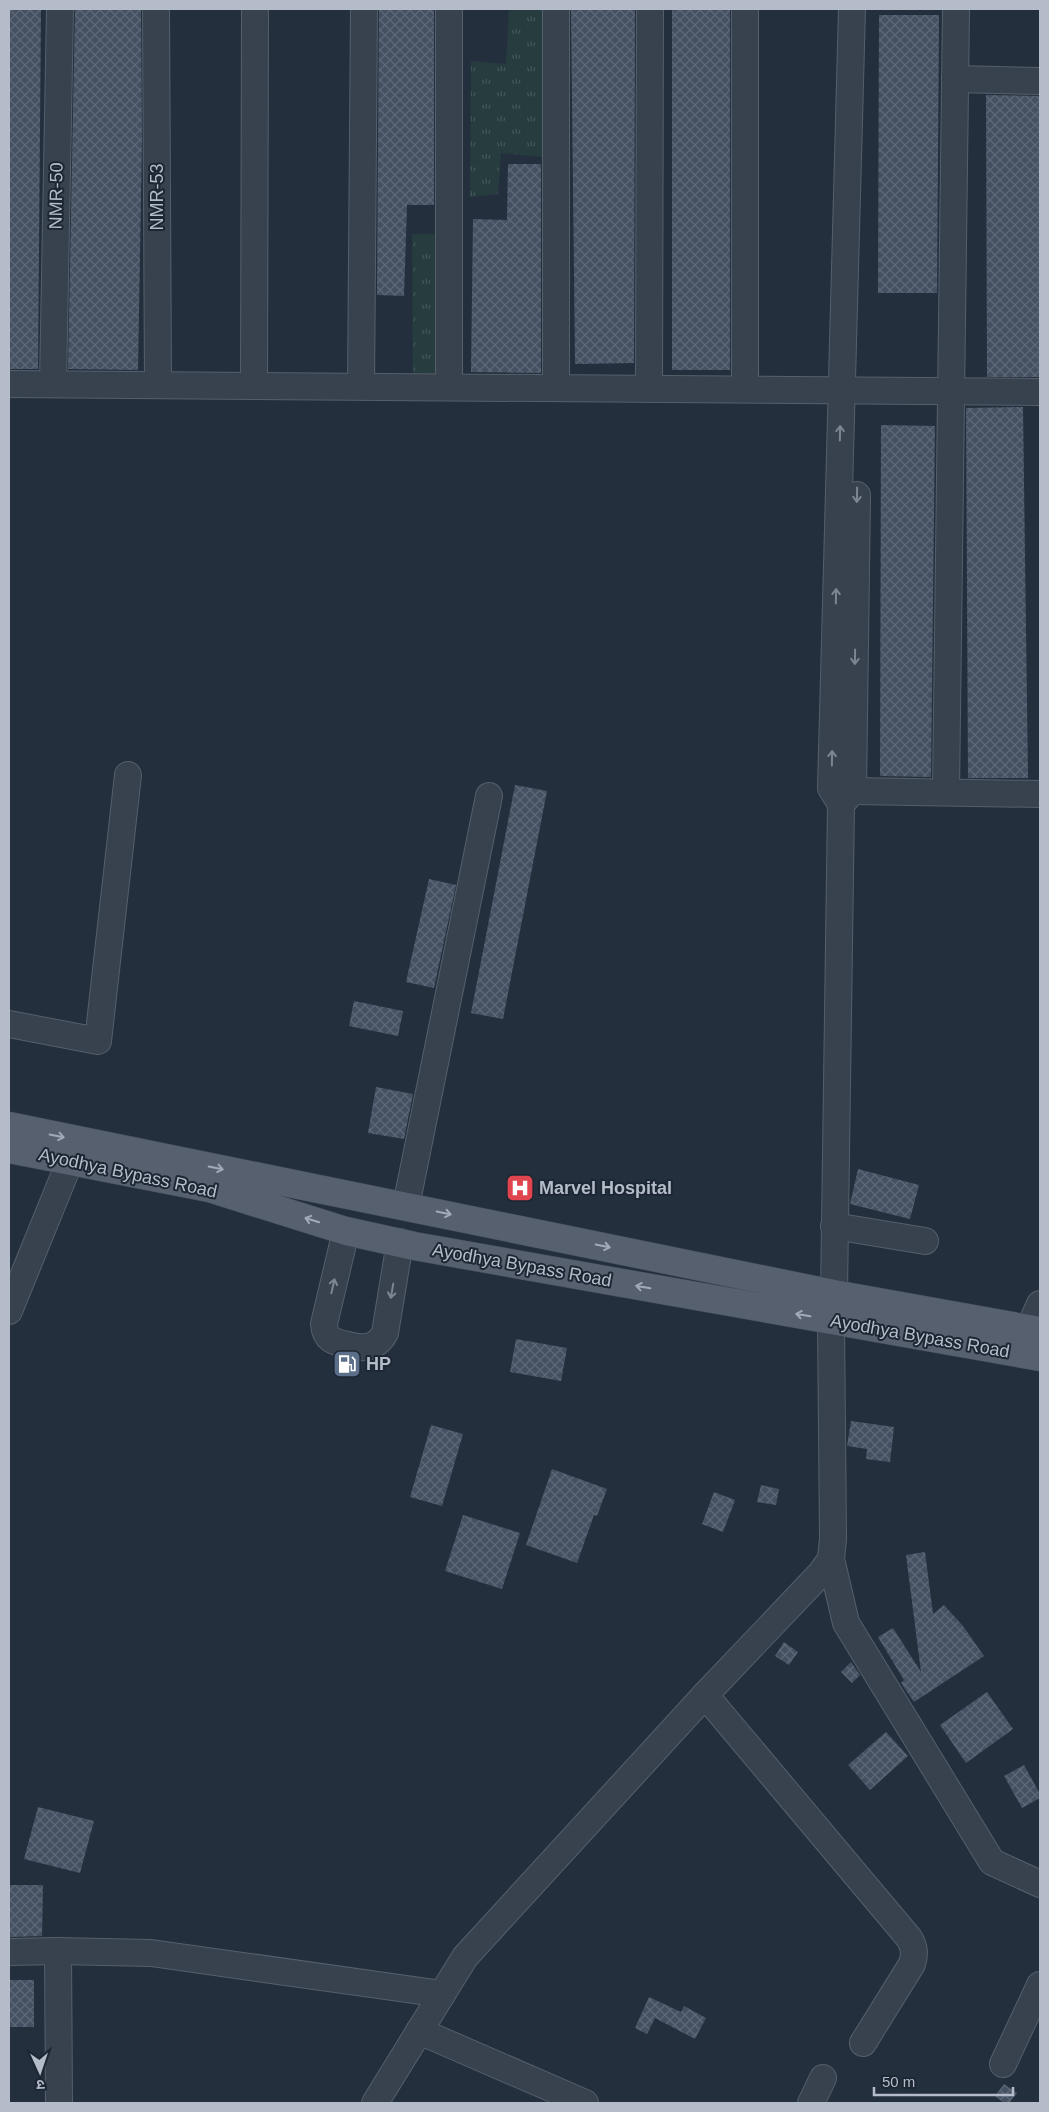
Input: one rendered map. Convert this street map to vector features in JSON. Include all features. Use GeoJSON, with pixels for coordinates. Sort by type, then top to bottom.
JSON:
{"type":"FeatureCollection","features":[{"type":"Feature","properties":{"kind":"main road","name":"Ayodhya Bypass Road"},"geometry":{"type":"LineString","coordinates":[[9,1126],[406,1206],[1040,1357]]}},
{"type":"Feature","properties":{"kind":"main road","name":"Ayodhya Bypass Road"},"geometry":{"type":"LineString","coordinates":[[9,1149],[209,1188],[346,1231],[400,1242],[832,1307],[1034,1330]]}},
{"type":"Feature","properties":{"kind":"main road"},"geometry":{"type":"LineString","coordinates":[[346,1231],[353,1196]]}},
{"type":"Feature","properties":{"kind":"main road"},"geometry":{"type":"LineString","coordinates":[[400,1242],[406,1206]]}},
{"type":"Feature","properties":{"kind":"street","name":"NMR-50"},"geometry":{"type":"LineString","coordinates":[[53,384],[60,9]]}},
{"type":"Feature","properties":{"kind":"street","name":"NMR-53"},"geometry":{"type":"LineString","coordinates":[[156,9],[158,385]]}},
{"type":"Feature","properties":{"kind":"street"},"geometry":{"type":"LineString","coordinates":[[254,386],[255,9]]}},
{"type":"Feature","properties":{"kind":"street"},"geometry":{"type":"LineString","coordinates":[[361,386],[364,9]]}},
{"type":"Feature","properties":{"kind":"street"},"geometry":{"type":"LineString","coordinates":[[449,9],[449,387]]}},
{"type":"Feature","properties":{"kind":"street"},"geometry":{"type":"LineString","coordinates":[[556,9],[556,388]]}},
{"type":"Feature","properties":{"kind":"street"},"geometry":{"type":"LineString","coordinates":[[649,389],[650,9]]}},
{"type":"Feature","properties":{"kind":"street"},"geometry":{"type":"LineString","coordinates":[[745,9],[745,389]]}},
{"type":"Feature","properties":{"kind":"street"},"geometry":{"type":"LineString","coordinates":[[850,389],[852,9]]}},
{"type":"Feature","properties":{"kind":"street"},"geometry":{"type":"LineString","coordinates":[[864,9],[850,389],[831,788],[847,798],[946,792],[1040,794]]}},
{"type":"Feature","properties":{"kind":"street"},"geometry":{"type":"LineString","coordinates":[[946,792],[956,9]]}},
{"type":"Feature","properties":{"kind":"street"},"geometry":{"type":"LineString","coordinates":[[955,78],[1040,81]]}},
{"type":"Feature","properties":{"kind":"street"},"geometry":{"type":"LineString","coordinates":[[9,384],[850,389],[1040,392]]}},
{"type":"Feature","properties":{"kind":"street"},"geometry":{"type":"LineString","coordinates":[[9,1024],[98,1041],[128,775]]}},
{"type":"Feature","properties":{"kind":"street"},"geometry":{"type":"LineString","coordinates":[[406,1206],[489,796]]}},
{"type":"Feature","properties":{"kind":"street"},"geometry":{"type":"LineString","coordinates":[[847,798],[832,1307],[833,1539],[831,1559],[846,1623],[992,1862],[1040,1884]]}},
{"type":"Feature","properties":{"kind":"street"},"geometry":{"type":"LineString","coordinates":[[9,1311],[70,1161]]}},
{"type":"Feature","properties":{"kind":"street"},"geometry":{"type":"LineString","coordinates":[[834,1226],[925,1241]]}},
{"type":"Feature","properties":{"kind":"street"},"geometry":{"type":"LineString","coordinates":[[346,1231],[324,1324],[328,1337],[333,1342],[362,1348],[369,1347],[382,1339],[400,1242]]}},
{"type":"Feature","properties":{"kind":"street"},"geometry":{"type":"LineString","coordinates":[[9,1268],[32,1254]]}},
{"type":"Feature","properties":{"kind":"street"},"geometry":{"type":"LineString","coordinates":[[1034,1330],[1040,1304]]}},
{"type":"Feature","properties":{"kind":"street"},"geometry":{"type":"LineString","coordinates":[[375,2103],[464,1957],[705,1695],[821,1574],[831,1559]]}},
{"type":"Feature","properties":{"kind":"street"},"geometry":{"type":"LineString","coordinates":[[705,1695],[910,1938],[915,1954],[912,1964],[863,2043]]}},
{"type":"Feature","properties":{"kind":"street"},"geometry":{"type":"LineString","coordinates":[[58,1951],[59,2103]]}},
{"type":"Feature","properties":{"kind":"street"},"geometry":{"type":"LineString","coordinates":[[9,1952],[152,1953],[442,1994]]}},
{"type":"Feature","properties":{"kind":"street"},"geometry":{"type":"LineString","coordinates":[[1003,2064],[1040,1985]]}},
{"type":"Feature","properties":{"kind":"street"},"geometry":{"type":"LineString","coordinates":[[418,2031],[586,2103]]}},
{"type":"Feature","properties":{"kind":"street"},"geometry":{"type":"LineString","coordinates":[[811,2103],[823,2078]]}},
{"type":"Feature","properties":{"kind":"green space"},"geometry":{"type":"Polygon","coordinates":[[[509,9],[547,9],[543,157],[501,153],[498,194],[470,197],[471,61],[506,64],[509,9]]]}},
{"type":"Feature","properties":{"kind":"green space"},"geometry":{"type":"Polygon","coordinates":[[[412,234],[454,234],[449,387],[413,387],[412,234]]]}},
{"type":"Feature","properties":{"kind":"building"},"geometry":{"type":"Polygon","coordinates":[[[9,9],[41,9],[38,369],[9,369],[9,9]]]}},
{"type":"Feature","properties":{"kind":"building"},"geometry":{"type":"Polygon","coordinates":[[[75,9],[141,9],[142,140],[138,370],[68,369],[75,9]]]}},
{"type":"Feature","properties":{"kind":"building"},"geometry":{"type":"Polygon","coordinates":[[[379,9],[434,9],[434,205],[407,205],[404,296],[377,295],[379,9]]]}},
{"type":"Feature","properties":{"kind":"building"},"geometry":{"type":"Polygon","coordinates":[[[571,9],[635,9],[634,363],[575,364],[571,9]]]}},
{"type":"Feature","properties":{"kind":"building"},"geometry":{"type":"Polygon","coordinates":[[[672,9],[730,9],[730,370],[672,370],[672,9]]]}},
{"type":"Feature","properties":{"kind":"building"},"geometry":{"type":"Polygon","coordinates":[[[879,15],[939,15],[937,293],[878,293],[879,15]]]}},
{"type":"Feature","properties":{"kind":"building"},"geometry":{"type":"Polygon","coordinates":[[[986,95],[1040,96],[1040,377],[987,377],[986,95]]]}},
{"type":"Feature","properties":{"kind":"building"},"geometry":{"type":"Polygon","coordinates":[[[508,164],[541,164],[541,373],[471,372],[473,219],[507,220],[508,164]]]}},
{"type":"Feature","properties":{"kind":"building"},"geometry":{"type":"Polygon","coordinates":[[[1023,407],[1028,778],[968,778],[966,408],[1023,407]]]}},
{"type":"Feature","properties":{"kind":"building"},"geometry":{"type":"Polygon","coordinates":[[[881,425],[935,426],[931,777],[880,776],[881,425]]]}},
{"type":"Feature","properties":{"kind":"building"},"geometry":{"type":"Polygon","coordinates":[[[515,785],[547,791],[503,1019],[471,1013],[515,785]]]}},
{"type":"Feature","properties":{"kind":"building"},"geometry":{"type":"Polygon","coordinates":[[[429,879],[456,885],[434,988],[406,982],[429,879]]]}},
{"type":"Feature","properties":{"kind":"building"},"geometry":{"type":"Polygon","coordinates":[[[354,1001],[403,1011],[398,1036],[349,1026],[354,1001]]]}},
{"type":"Feature","properties":{"kind":"building"},"geometry":{"type":"Polygon","coordinates":[[[376,1087],[413,1094],[404,1139],[368,1133],[376,1087]]]}},
{"type":"Feature","properties":{"kind":"building"},"geometry":{"type":"Polygon","coordinates":[[[858,1169],[919,1185],[910,1219],[850,1204],[858,1169]]]}},
{"type":"Feature","properties":{"kind":"building"},"geometry":{"type":"Polygon","coordinates":[[[516,1339],[567,1348],[561,1381],[510,1372],[516,1339]]]}},
{"type":"Feature","properties":{"kind":"building"},"geometry":{"type":"Polygon","coordinates":[[[851,1421],[894,1427],[890,1462],[866,1459],[867,1449],[847,1446],[851,1421]]]}},
{"type":"Feature","properties":{"kind":"building"},"geometry":{"type":"Polygon","coordinates":[[[431,1425],[463,1434],[442,1506],[410,1497],[431,1425]]]}},
{"type":"Feature","properties":{"kind":"building"},"geometry":{"type":"Polygon","coordinates":[[[552,1469],[607,1489],[597,1516],[594,1515],[577,1563],[526,1545],[552,1469]]]}},
{"type":"Feature","properties":{"kind":"building"},"geometry":{"type":"Polygon","coordinates":[[[761,1485],[779,1489],[776,1505],[757,1502],[761,1485]]]}},
{"type":"Feature","properties":{"kind":"building"},"geometry":{"type":"Polygon","coordinates":[[[714,1492],[735,1500],[723,1532],[702,1524],[714,1492]]]}},
{"type":"Feature","properties":{"kind":"building"},"geometry":{"type":"Polygon","coordinates":[[[463,1515],[520,1533],[502,1589],[445,1571],[463,1515]]]}},
{"type":"Feature","properties":{"kind":"building"},"geometry":{"type":"Polygon","coordinates":[[[925,1552],[933,1614],[944,1605],[963,1626],[984,1656],[914,1702],[901,1683],[904,1680],[878,1637],[893,1628],[921,1672],[906,1555],[925,1552]]]}},
{"type":"Feature","properties":{"kind":"building"},"geometry":{"type":"Polygon","coordinates":[[[784,1642],[798,1652],[789,1665],[775,1656],[784,1642]]]}},
{"type":"Feature","properties":{"kind":"building"},"geometry":{"type":"Polygon","coordinates":[[[851,1662],[860,1675],[852,1683],[841,1672],[851,1662]]]}},
{"type":"Feature","properties":{"kind":"building"},"geometry":{"type":"Polygon","coordinates":[[[987,1692],[1013,1729],[966,1763],[940,1725],[987,1692]]]}},
{"type":"Feature","properties":{"kind":"building"},"geometry":{"type":"Polygon","coordinates":[[[886,1732],[908,1756],[870,1790],[848,1765],[886,1732]]]}},
{"type":"Feature","properties":{"kind":"building"},"geometry":{"type":"Polygon","coordinates":[[[1024,1765],[1040,1794],[1040,1798],[1022,1808],[1004,1776],[1024,1765]]]}},
{"type":"Feature","properties":{"kind":"building"},"geometry":{"type":"Polygon","coordinates":[[[38,1807],[94,1821],[80,1873],[24,1859],[38,1807]]]}},
{"type":"Feature","properties":{"kind":"building"},"geometry":{"type":"Polygon","coordinates":[[[9,1885],[43,1885],[42,1936],[9,1937],[9,1885]]]}},
{"type":"Feature","properties":{"kind":"building"},"geometry":{"type":"Polygon","coordinates":[[[9,1980],[34,1980],[34,2027],[9,2027],[9,1980]]]}},
{"type":"Feature","properties":{"kind":"building"},"geometry":{"type":"Polygon","coordinates":[[[649,1997],[681,2012],[684,2006],[706,2018],[695,2039],[655,2018],[647,2034],[635,2028],[649,1997]]]}},
{"type":"Feature","properties":{"kind":"building"},"geometry":{"type":"Polygon","coordinates":[[[1004,2084],[1017,2093],[1009,2103],[1004,2103],[995,2096],[1004,2084]]]}},
{"type":"Feature","properties":{"kind":"place","name":"Marvel Hospital"},"geometry":{"type":"Point","coordinates":[520,1188]}},
{"type":"Feature","properties":{"kind":"place","name":"HP"},"geometry":{"type":"Point","coordinates":[347,1364]}}]}
